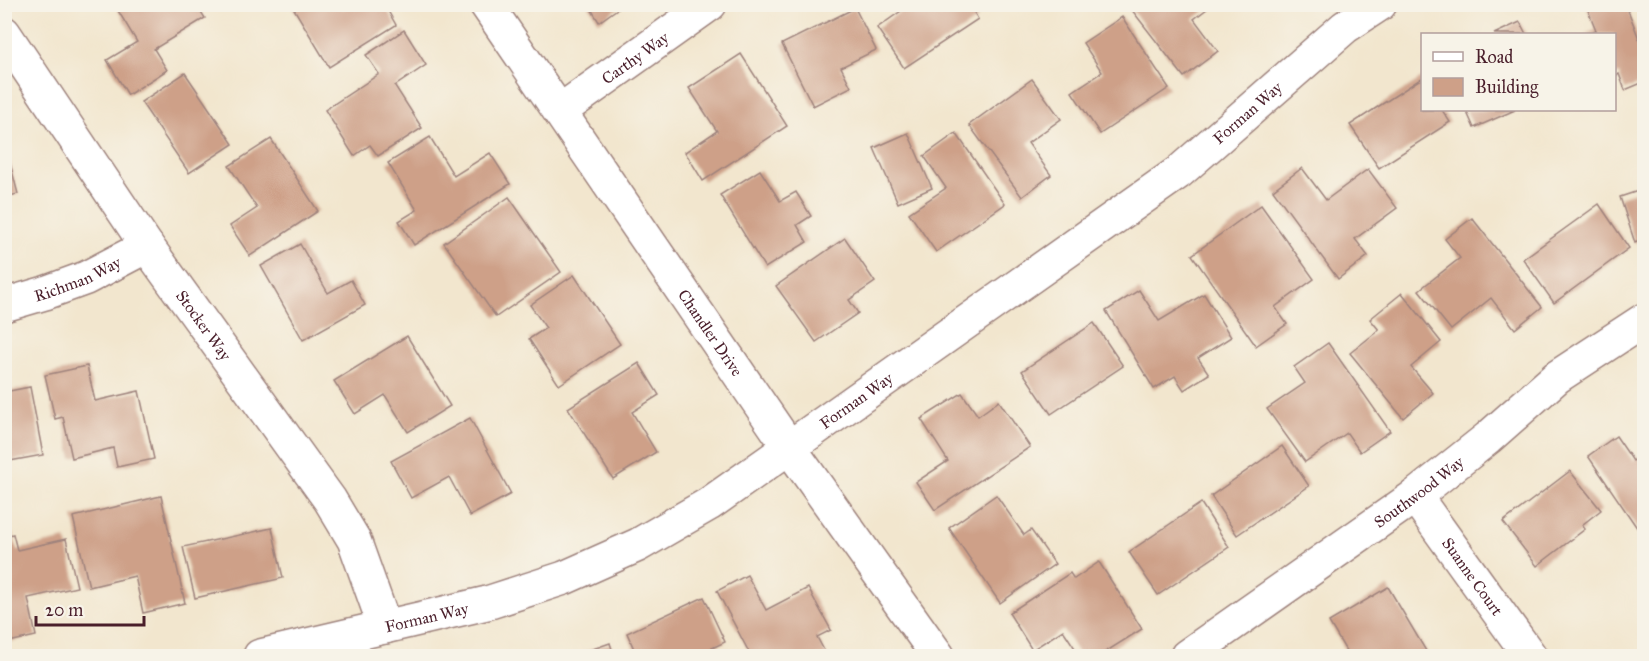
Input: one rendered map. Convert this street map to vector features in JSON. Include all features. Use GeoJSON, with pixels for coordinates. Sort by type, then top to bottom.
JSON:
{"type":"FeatureCollection","features":[{"type":"Feature","properties":{"kind":"street","name":"Chandler Drive"},"geometry":{"type":"LineString","coordinates":[[486,4],[789,447],[938,657]]}},
{"type":"Feature","properties":{"kind":"street","name":"Carthy Way"},"geometry":{"type":"LineString","coordinates":[[560,111],[710,4]]}},
{"type":"Feature","properties":{"kind":"street","name":"Forman Way"},"geometry":{"type":"LineString","coordinates":[[260,657],[487,603],[553,582],[638,545],[709,504],[1179,172],[1345,27],[1380,4]]}},
{"type":"Feature","properties":{"kind":"street","name":"Stocker Way"},"geometry":{"type":"LineString","coordinates":[[4,33],[147,246],[330,500],[354,540],[385,627]]}},
{"type":"Feature","properties":{"kind":"street","name":"Richman Way"},"geometry":{"type":"LineString","coordinates":[[4,305],[86,278],[147,246]]}},
{"type":"Feature","properties":{"kind":"street","name":"Southwood Way"},"geometry":{"type":"LineString","coordinates":[[1187,657],[1415,496],[1488,438],[1557,377],[1644,320]]}},
{"type":"Feature","properties":{"kind":"street","name":"Suanne Court"},"geometry":{"type":"LineString","coordinates":[[1415,496],[1530,657]]}},
{"type":"Feature","properties":{"kind":"building"},"geometry":{"type":"Polygon","coordinates":[[[114,4],[196,4],[205,18],[154,49],[167,70],[128,95],[107,60],[137,42],[114,4]]]}},
{"type":"Feature","properties":{"kind":"building"},"geometry":{"type":"Polygon","coordinates":[[[291,4],[340,4],[343,9],[351,4],[384,4],[396,25],[329,67],[291,4]]]}},
{"type":"Feature","properties":{"kind":"building"},"geometry":{"type":"Polygon","coordinates":[[[588,4],[624,4],[599,22],[588,4]]]}},
{"type":"Feature","properties":{"kind":"building"},"geometry":{"type":"Polygon","coordinates":[[[911,4],[969,4],[978,19],[904,68],[877,28],[911,4]]]}},
{"type":"Feature","properties":{"kind":"building"},"geometry":{"type":"Polygon","coordinates":[[[1128,5],[1212,5],[1194,19],[1218,51],[1184,77],[1128,5]]]}},
{"type":"Feature","properties":{"kind":"building"},"geometry":{"type":"Polygon","coordinates":[[[1586,5],[1626,5],[1644,52],[1644,82],[1625,90],[1619,74],[1616,75],[1616,33],[1588,33],[1596,30],[1586,5]]]}},
{"type":"Feature","properties":{"kind":"building"},"geometry":{"type":"Polygon","coordinates":[[[855,8],[876,50],[841,67],[851,87],[813,106],[782,44],[855,8]]]}},
{"type":"Feature","properties":{"kind":"building"},"geometry":{"type":"Polygon","coordinates":[[[1122,17],[1169,88],[1100,134],[1072,92],[1102,72],[1083,43],[1122,17]]]}},
{"type":"Feature","properties":{"kind":"building"},"geometry":{"type":"Polygon","coordinates":[[[1520,22],[1526,33],[1496,33],[1520,22]]]}},
{"type":"Feature","properties":{"kind":"building"},"geometry":{"type":"Polygon","coordinates":[[[404,30],[426,65],[395,86],[422,128],[378,156],[370,145],[354,156],[325,110],[379,74],[366,55],[404,30]]]}},
{"type":"Feature","properties":{"kind":"building"},"geometry":{"type":"Polygon","coordinates":[[[741,54],[787,126],[703,181],[685,152],[717,131],[689,88],[741,54]]]}},
{"type":"Feature","properties":{"kind":"building"},"geometry":{"type":"Polygon","coordinates":[[[185,73],[233,144],[189,173],[141,102],[185,73]]]}},
{"type":"Feature","properties":{"kind":"building"},"geometry":{"type":"Polygon","coordinates":[[[1032,79],[1061,119],[1028,143],[1051,175],[1022,197],[969,125],[1032,79]]]}},
{"type":"Feature","properties":{"kind":"building"},"geometry":{"type":"Polygon","coordinates":[[[1421,79],[1421,111],[1443,111],[1450,122],[1379,168],[1350,125],[1421,79]]]}},
{"type":"Feature","properties":{"kind":"building"},"geometry":{"type":"Polygon","coordinates":[[[1466,111],[1513,111],[1474,128],[1466,111]]]}},
{"type":"Feature","properties":{"kind":"building"},"geometry":{"type":"Polygon","coordinates":[[[908,133],[932,188],[898,203],[874,148],[908,133]]]}},
{"type":"Feature","properties":{"kind":"building"},"geometry":{"type":"Polygon","coordinates":[[[956,133],[1005,204],[936,252],[909,213],[946,188],[924,156],[956,133]]]}},
{"type":"Feature","properties":{"kind":"building"},"geometry":{"type":"Polygon","coordinates":[[[430,137],[454,176],[490,153],[510,184],[414,245],[399,221],[417,210],[388,163],[430,137]]]}},
{"type":"Feature","properties":{"kind":"building"},"geometry":{"type":"Polygon","coordinates":[[[271,139],[318,211],[250,256],[230,226],[257,208],[229,166],[271,139]]]}},
{"type":"Feature","properties":{"kind":"building"},"geometry":{"type":"Polygon","coordinates":[[[4,140],[18,194],[4,197],[4,140]]]}},
{"type":"Feature","properties":{"kind":"building"},"geometry":{"type":"Polygon","coordinates":[[[1302,168],[1326,200],[1368,169],[1397,208],[1355,239],[1368,256],[1338,279],[1273,190],[1302,168]]]}},
{"type":"Feature","properties":{"kind":"building"},"geometry":{"type":"Polygon","coordinates":[[[760,170],[780,201],[796,192],[811,216],[797,225],[807,242],[765,268],[720,195],[760,170]]]}},
{"type":"Feature","properties":{"kind":"building"},"geometry":{"type":"Polygon","coordinates":[[[1644,189],[1644,239],[1635,243],[1620,197],[1644,189]]]}},
{"type":"Feature","properties":{"kind":"building"},"geometry":{"type":"Polygon","coordinates":[[[509,197],[561,272],[496,317],[444,243],[509,197]]]}},
{"type":"Feature","properties":{"kind":"building"},"geometry":{"type":"Polygon","coordinates":[[[1599,204],[1629,248],[1554,303],[1523,259],[1599,204]]]}},
{"type":"Feature","properties":{"kind":"building"},"geometry":{"type":"Polygon","coordinates":[[[1261,205],[1314,279],[1275,307],[1287,324],[1256,346],[1192,255],[1261,205]]]}},
{"type":"Feature","properties":{"kind":"building"},"geometry":{"type":"Polygon","coordinates":[[[1472,218],[1542,307],[1515,329],[1491,298],[1451,330],[1419,290],[1460,258],[1445,239],[1472,218]]]}},
{"type":"Feature","properties":{"kind":"building"},"geometry":{"type":"Polygon","coordinates":[[[845,238],[875,282],[849,300],[858,313],[816,342],[776,286],[845,238]]]}},
{"type":"Feature","properties":{"kind":"building"},"geometry":{"type":"Polygon","coordinates":[[[300,244],[328,293],[351,280],[365,305],[303,340],[261,266],[300,244]]]}},
{"type":"Feature","properties":{"kind":"building"},"geometry":{"type":"Polygon","coordinates":[[[574,275],[620,344],[559,385],[529,339],[546,328],[530,305],[574,275]]]}},
{"type":"Feature","properties":{"kind":"building"},"geometry":{"type":"Polygon","coordinates":[[[1139,290],[1159,321],[1204,294],[1231,337],[1198,358],[1209,374],[1184,390],[1175,376],[1154,389],[1106,311],[1139,290]]]}},
{"type":"Feature","properties":{"kind":"building"},"geometry":{"type":"Polygon","coordinates":[[[1402,293],[1441,342],[1411,367],[1433,393],[1403,418],[1350,353],[1379,330],[1370,319],[1402,293]]]}},
{"type":"Feature","properties":{"kind":"building"},"geometry":{"type":"Polygon","coordinates":[[[1094,323],[1123,366],[1051,414],[1022,371],[1094,323]]]}},
{"type":"Feature","properties":{"kind":"building"},"geometry":{"type":"Polygon","coordinates":[[[407,336],[450,406],[408,432],[385,395],[355,414],[334,381],[407,336]]]}},
{"type":"Feature","properties":{"kind":"building"},"geometry":{"type":"Polygon","coordinates":[[[1328,343],[1390,431],[1360,452],[1347,433],[1305,462],[1267,409],[1305,383],[1294,367],[1328,343]]]}},
{"type":"Feature","properties":{"kind":"building"},"geometry":{"type":"Polygon","coordinates":[[[639,363],[659,395],[632,412],[656,452],[613,479],[568,408],[639,363]]]}},
{"type":"Feature","properties":{"kind":"building"},"geometry":{"type":"Polygon","coordinates":[[[87,366],[95,401],[139,391],[154,459],[117,467],[113,448],[72,458],[63,417],[55,419],[45,375],[87,366]]]}},
{"type":"Feature","properties":{"kind":"building"},"geometry":{"type":"Polygon","coordinates":[[[30,387],[43,455],[4,462],[4,392],[30,387]]]}},
{"type":"Feature","properties":{"kind":"building"},"geometry":{"type":"Polygon","coordinates":[[[962,393],[978,416],[999,401],[1030,447],[935,510],[916,482],[948,461],[921,419],[962,393]]]}},
{"type":"Feature","properties":{"kind":"building"},"geometry":{"type":"Polygon","coordinates":[[[470,418],[511,494],[470,516],[449,477],[411,498],[391,461],[470,418]]]}},
{"type":"Feature","properties":{"kind":"building"},"geometry":{"type":"Polygon","coordinates":[[[1616,436],[1633,461],[1644,453],[1644,538],[1588,456],[1616,436]]]}},
{"type":"Feature","properties":{"kind":"building"},"geometry":{"type":"Polygon","coordinates":[[[1282,446],[1309,486],[1237,535],[1211,496],[1282,446]]]}},
{"type":"Feature","properties":{"kind":"building"},"geometry":{"type":"Polygon","coordinates":[[[1570,471],[1601,510],[1582,525],[1585,529],[1537,566],[1503,522],[1570,471]]]}},
{"type":"Feature","properties":{"kind":"building"},"geometry":{"type":"Polygon","coordinates":[[[996,495],[1024,535],[1031,530],[1055,564],[1000,603],[949,528],[996,495]]]}},
{"type":"Feature","properties":{"kind":"building"},"geometry":{"type":"Polygon","coordinates":[[[161,496],[185,603],[143,613],[135,576],[89,587],[73,517],[161,496]]]}},
{"type":"Feature","properties":{"kind":"building"},"geometry":{"type":"Polygon","coordinates":[[[1201,503],[1229,547],[1158,595],[1129,552],[1201,503]]]}},
{"type":"Feature","properties":{"kind":"building"},"geometry":{"type":"Polygon","coordinates":[[[272,528],[283,578],[195,598],[183,547],[272,528]]]}},
{"type":"Feature","properties":{"kind":"building"},"geometry":{"type":"Polygon","coordinates":[[[13,534],[17,550],[66,539],[77,587],[28,598],[36,636],[4,643],[4,536],[13,534]]]}},
{"type":"Feature","properties":{"kind":"building"},"geometry":{"type":"Polygon","coordinates":[[[1099,562],[1142,629],[1099,656],[1080,656],[1063,630],[1032,650],[1009,613],[1070,573],[1074,579],[1099,562]]]}},
{"type":"Feature","properties":{"kind":"building"},"geometry":{"type":"Polygon","coordinates":[[[747,575],[766,610],[808,588],[831,630],[817,637],[827,656],[751,656],[717,591],[747,575]]]}},
{"type":"Feature","properties":{"kind":"building"},"geometry":{"type":"Polygon","coordinates":[[[1388,587],[1429,656],[1349,656],[1329,622],[1388,587]]]}},
{"type":"Feature","properties":{"kind":"building"},"geometry":{"type":"Polygon","coordinates":[[[704,597],[725,642],[695,656],[637,656],[627,633],[704,597]]]}},
{"type":"Feature","properties":{"kind":"building"},"geometry":{"type":"Polygon","coordinates":[[[610,643],[614,656],[573,656],[610,643]]]}}]}
